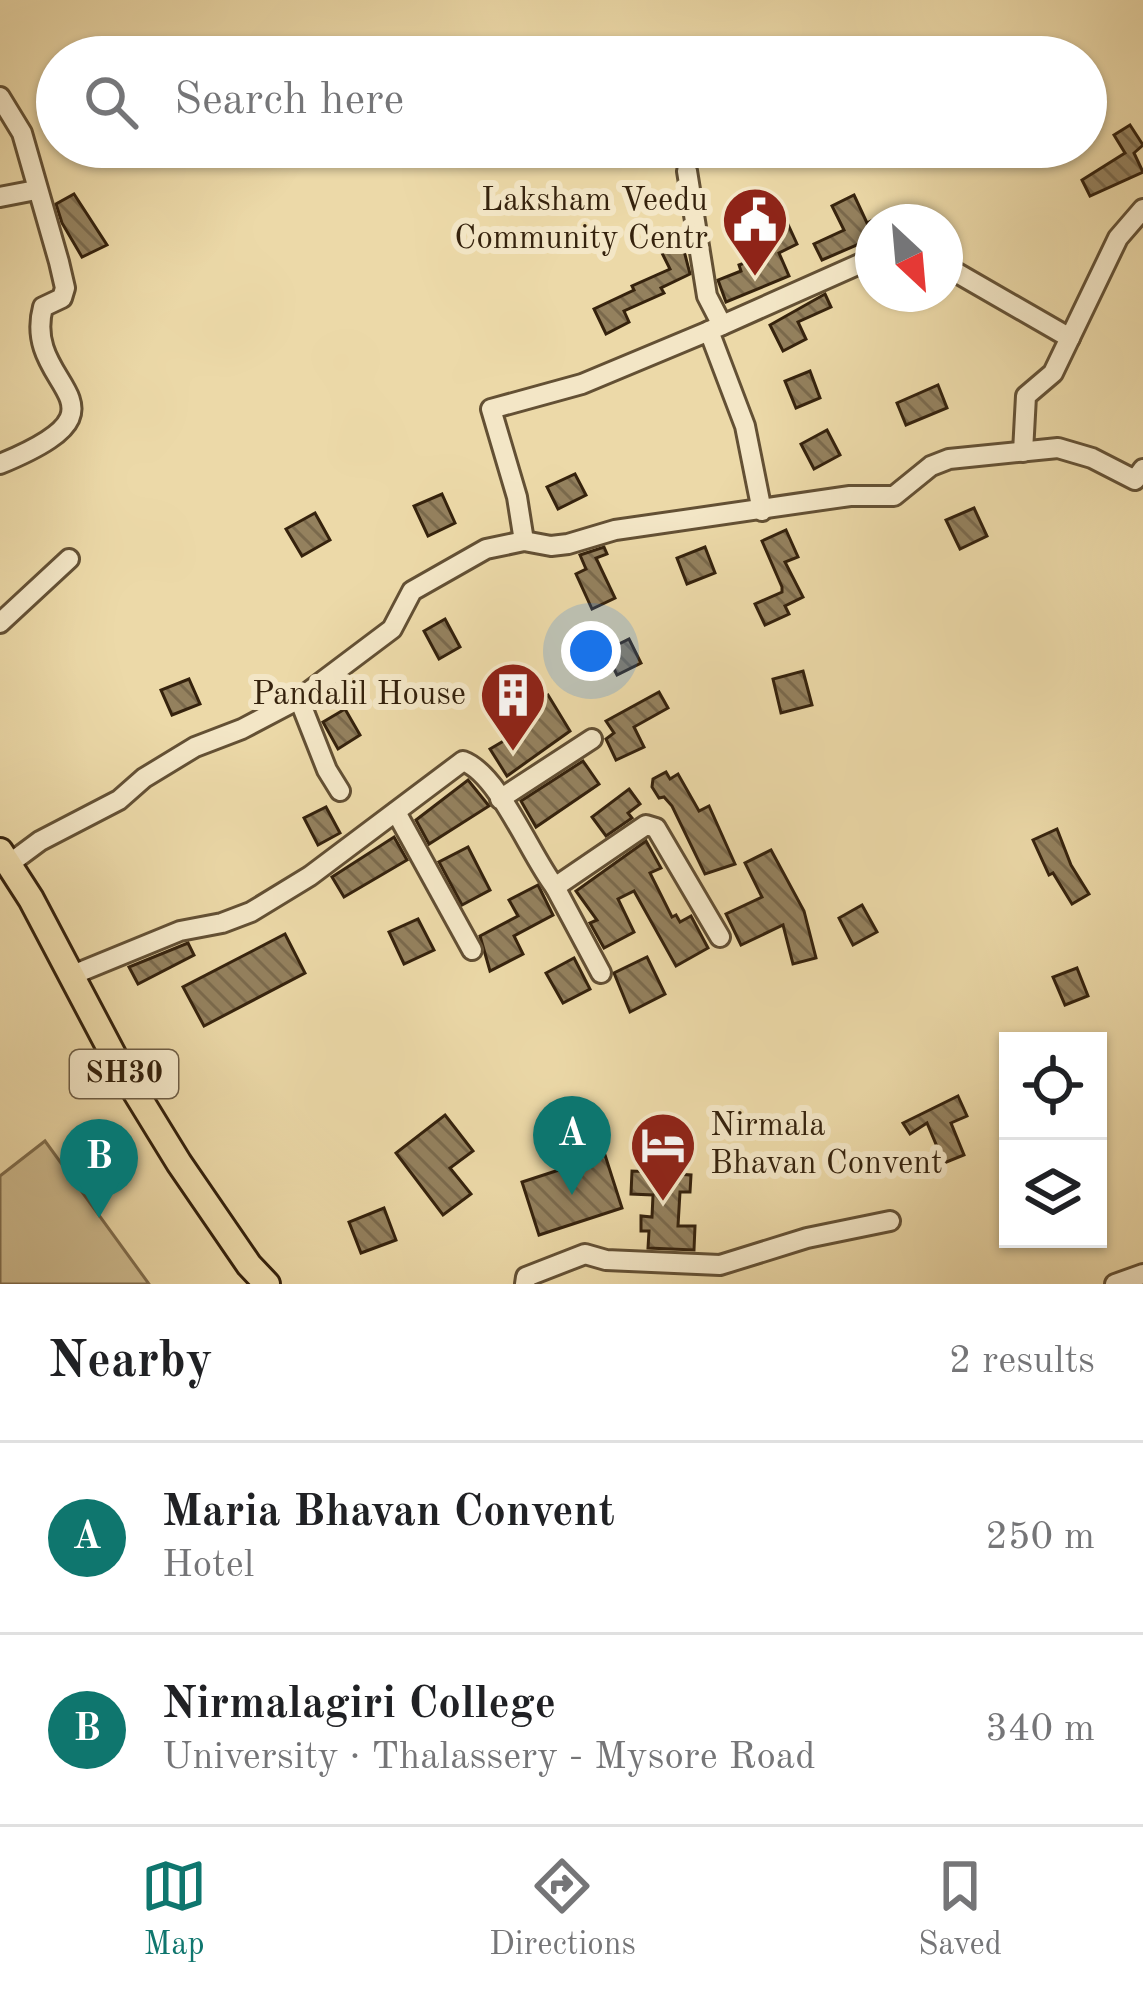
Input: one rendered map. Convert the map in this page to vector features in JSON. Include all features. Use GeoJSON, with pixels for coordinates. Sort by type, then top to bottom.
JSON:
{"type":"FeatureCollection","features":[{"type":"Feature","properties":{"kind":"main road","name":"SH30"},"geometry":{"type":"LineString","coordinates":[[4,858],[103,1038],[179,1162],[267,1284]]}},
{"type":"Feature","properties":{"kind":"street"},"geometry":{"type":"LineString","coordinates":[[0,97],[22,133],[64,288],[62,298],[43,307],[39,322],[44,350],[70,399],[72,415],[58,434],[0,464]]}},
{"type":"Feature","properties":{"kind":"street"},"geometry":{"type":"LineString","coordinates":[[687,170],[707,296],[745,426],[762,511]]}},
{"type":"Feature","properties":{"kind":"street"},"geometry":{"type":"LineString","coordinates":[[0,197],[36,190]]}},
{"type":"Feature","properties":{"kind":"street"},"geometry":{"type":"LineString","coordinates":[[1023,452],[1026,395],[1053,373],[1118,238],[1143,209]]}},
{"type":"Feature","properties":{"kind":"street"},"geometry":{"type":"LineString","coordinates":[[524,541],[517,496],[491,409],[582,383],[855,266]]}},
{"type":"Feature","properties":{"kind":"street"},"geometry":{"type":"LineString","coordinates":[[963,276],[1070,338]]}},
{"type":"Feature","properties":{"kind":"street"},"geometry":{"type":"LineString","coordinates":[[4,858],[118,800],[195,747],[299,699],[392,629],[412,591],[486,549],[524,541],[568,544],[615,530],[850,496],[894,496],[931,466],[950,459],[1058,448],[1092,458],[1135,480],[1143,469]]}},
{"type":"Feature","properties":{"kind":"street"},"geometry":{"type":"LineString","coordinates":[[0,623],[69,559]]}},
{"type":"Feature","properties":{"kind":"street"},"geometry":{"type":"LineString","coordinates":[[299,699],[340,791]]}},
{"type":"Feature","properties":{"kind":"street"},"geometry":{"type":"LineString","coordinates":[[500,799],[592,739]]}},
{"type":"Feature","properties":{"kind":"street"},"geometry":{"type":"LineString","coordinates":[[70,976],[180,931],[250,912],[310,876],[463,761],[475,765],[500,799],[601,973]]}},
{"type":"Feature","properties":{"kind":"street"},"geometry":{"type":"LineString","coordinates":[[396,812],[472,950]]}},
{"type":"Feature","properties":{"kind":"street"},"geometry":{"type":"LineString","coordinates":[[555,887],[646,825],[656,828],[719,937]]}},
{"type":"Feature","properties":{"kind":"street"},"geometry":{"type":"LineString","coordinates":[[525,1284],[526,1277],[585,1254],[606,1260],[720,1265],[807,1238],[890,1221]]}},
{"type":"Feature","properties":{"kind":"street"},"geometry":{"type":"LineString","coordinates":[[1115,1284],[1143,1274]]}},
{"type":"Feature","properties":{"kind":"shaded area"},"geometry":{"type":"Polygon","coordinates":[[[45,1141],[149,1284],[0,1284],[0,1176],[45,1141]]]}},
{"type":"Feature","properties":{"kind":"building"},"geometry":{"type":"Polygon","coordinates":[[[1130,125],[1143,145],[1134,153],[1143,172],[1090,196],[1082,180],[1125,153],[1114,135],[1130,125]]]}},
{"type":"Feature","properties":{"kind":"building"},"geometry":{"type":"Polygon","coordinates":[[[74,194],[107,245],[82,257],[56,204],[74,194]]]}},
{"type":"Feature","properties":{"kind":"building"},"geometry":{"type":"Polygon","coordinates":[[[854,195],[858,204],[855,246],[822,260],[814,244],[844,230],[832,206],[854,195]]]}},
{"type":"Feature","properties":{"kind":"building"},"geometry":{"type":"Polygon","coordinates":[[[786,220],[797,244],[779,253],[789,276],[726,302],[718,280],[756,259],[743,235],[786,220]]]}},
{"type":"Feature","properties":{"kind":"building"},"geometry":{"type":"Polygon","coordinates":[[[681,239],[690,274],[661,288],[664,293],[624,311],[629,322],[606,334],[594,309],[670,269],[660,249],[681,239]]]}},
{"type":"Feature","properties":{"kind":"building"},"geometry":{"type":"Polygon","coordinates":[[[825,294],[831,307],[798,322],[806,339],[783,351],[770,325],[825,294]]]}},
{"type":"Feature","properties":{"kind":"building"},"geometry":{"type":"Polygon","coordinates":[[[810,371],[820,398],[796,408],[785,381],[810,371]]]}},
{"type":"Feature","properties":{"kind":"building"},"geometry":{"type":"Polygon","coordinates":[[[938,385],[947,408],[906,425],[897,403],[938,385]]]}},
{"type":"Feature","properties":{"kind":"building"},"geometry":{"type":"Polygon","coordinates":[[[827,430],[840,455],[814,469],[801,444],[827,430]]]}},
{"type":"Feature","properties":{"kind":"building"},"geometry":{"type":"Polygon","coordinates":[[[575,474],[586,495],[558,509],[547,487],[575,474]]]}},
{"type":"Feature","properties":{"kind":"building"},"geometry":{"type":"Polygon","coordinates":[[[442,494],[455,523],[428,536],[414,506],[442,494]]]}},
{"type":"Feature","properties":{"kind":"building"},"geometry":{"type":"Polygon","coordinates":[[[974,508],[987,536],[960,549],[946,520],[974,508]]]}},
{"type":"Feature","properties":{"kind":"building"},"geometry":{"type":"Polygon","coordinates":[[[315,513],[330,540],[302,556],[286,529],[315,513]]]}},
{"type":"Feature","properties":{"kind":"building"},"geometry":{"type":"Polygon","coordinates":[[[786,530],[798,557],[785,562],[803,597],[785,606],[789,614],[765,625],[755,604],[782,592],[782,587],[762,541],[786,530]]]}},
{"type":"Feature","properties":{"kind":"building"},"geometry":{"type":"Polygon","coordinates":[[[604,547],[607,554],[596,558],[615,598],[592,609],[576,574],[586,569],[580,555],[604,547]]]}},
{"type":"Feature","properties":{"kind":"building"},"geometry":{"type":"Polygon","coordinates":[[[705,547],[715,573],[687,584],[677,558],[705,547]]]}},
{"type":"Feature","properties":{"kind":"building"},"geometry":{"type":"Polygon","coordinates":[[[445,619],[460,647],[439,659],[424,631],[445,619]]]}},
{"type":"Feature","properties":{"kind":"building"},"geometry":{"type":"Polygon","coordinates":[[[629,639],[641,663],[617,675],[605,651],[629,639]]]}},
{"type":"Feature","properties":{"kind":"building"},"geometry":{"type":"Polygon","coordinates":[[[803,671],[812,705],[781,713],[773,679],[803,671]]]}},
{"type":"Feature","properties":{"kind":"building"},"geometry":{"type":"Polygon","coordinates":[[[189,679],[200,704],[172,715],[161,690],[189,679]]]}},
{"type":"Feature","properties":{"kind":"building"},"geometry":{"type":"Polygon","coordinates":[[[659,692],[668,708],[634,727],[644,747],[616,760],[606,739],[614,733],[606,721],[659,692]]]}},
{"type":"Feature","properties":{"kind":"building"},"geometry":{"type":"Polygon","coordinates":[[[548,695],[570,731],[507,776],[490,749],[526,728],[517,715],[548,695]]]}},
{"type":"Feature","properties":{"kind":"building"},"geometry":{"type":"Polygon","coordinates":[[[345,709],[360,735],[338,749],[323,722],[345,709]]]}},
{"type":"Feature","properties":{"kind":"building"},"geometry":{"type":"Polygon","coordinates":[[[583,761],[599,784],[536,827],[521,801],[583,761]]]}},
{"type":"Feature","properties":{"kind":"building"},"geometry":{"type":"Polygon","coordinates":[[[666,772],[670,779],[678,774],[699,811],[709,806],[735,864],[705,874],[672,806],[652,787],[653,779],[666,772]]]}},
{"type":"Feature","properties":{"kind":"building"},"geometry":{"type":"Polygon","coordinates":[[[468,780],[489,806],[429,844],[416,820],[468,780]]]}},
{"type":"Feature","properties":{"kind":"building"},"geometry":{"type":"Polygon","coordinates":[[[629,789],[640,804],[628,813],[632,818],[606,836],[592,817],[629,789]]]}},
{"type":"Feature","properties":{"kind":"building"},"geometry":{"type":"Polygon","coordinates":[[[326,807],[340,833],[318,845],[304,818],[326,807]]]}},
{"type":"Feature","properties":{"kind":"building"},"geometry":{"type":"Polygon","coordinates":[[[1057,829],[1089,894],[1072,904],[1053,873],[1049,875],[1033,840],[1057,829]]]}},
{"type":"Feature","properties":{"kind":"building"},"geometry":{"type":"Polygon","coordinates":[[[394,837],[407,860],[344,897],[332,877],[394,837]]]}},
{"type":"Feature","properties":{"kind":"building"},"geometry":{"type":"Polygon","coordinates":[[[646,841],[661,868],[650,873],[672,917],[676,915],[680,922],[691,916],[708,948],[676,966],[634,891],[618,899],[634,932],[604,948],[590,923],[597,920],[576,891],[646,841]]]}},
{"type":"Feature","properties":{"kind":"building"},"geometry":{"type":"Polygon","coordinates":[[[468,847],[490,890],[462,905],[439,862],[468,847]]]}},
{"type":"Feature","properties":{"kind":"building"},"geometry":{"type":"Polygon","coordinates":[[[771,850],[804,911],[816,958],[793,964],[783,925],[741,945],[726,914],[762,897],[745,863],[771,850]]]}},
{"type":"Feature","properties":{"kind":"building"},"geometry":{"type":"Polygon","coordinates":[[[538,885],[553,915],[514,936],[523,954],[490,971],[480,936],[518,916],[509,900],[538,885]]]}},
{"type":"Feature","properties":{"kind":"building"},"geometry":{"type":"Polygon","coordinates":[[[862,905],[877,932],[853,945],[839,918],[862,905]]]}},
{"type":"Feature","properties":{"kind":"building"},"geometry":{"type":"Polygon","coordinates":[[[418,919],[434,950],[404,964],[389,932],[418,919]]]}},
{"type":"Feature","properties":{"kind":"building"},"geometry":{"type":"Polygon","coordinates":[[[285,934],[305,973],[204,1026],[183,987],[285,934]]]}},
{"type":"Feature","properties":{"kind":"building"},"geometry":{"type":"Polygon","coordinates":[[[188,943],[194,955],[138,984],[129,967],[188,943]]]}},
{"type":"Feature","properties":{"kind":"building"},"geometry":{"type":"Polygon","coordinates":[[[647,957],[665,994],[630,1012],[614,973],[647,957]]]}},
{"type":"Feature","properties":{"kind":"building"},"geometry":{"type":"Polygon","coordinates":[[[574,958],[590,989],[563,1003],[546,973],[574,958]]]}},
{"type":"Feature","properties":{"kind":"building"},"geometry":{"type":"Polygon","coordinates":[[[1077,968],[1088,996],[1065,1005],[1053,977],[1077,968]]]}},
{"type":"Feature","properties":{"kind":"building"},"geometry":{"type":"Polygon","coordinates":[[[958,1096],[967,1116],[951,1123],[964,1155],[944,1163],[927,1123],[910,1134],[903,1123],[958,1096]]]}},
{"type":"Feature","properties":{"kind":"building"},"geometry":{"type":"Polygon","coordinates":[[[445,1115],[473,1151],[450,1168],[471,1194],[443,1215],[396,1153],[445,1115]]]}},
{"type":"Feature","properties":{"kind":"building"},"geometry":{"type":"Polygon","coordinates":[[[605,1155],[622,1208],[539,1235],[522,1182],[605,1155]]]}},
{"type":"Feature","properties":{"kind":"building","name":"Nirmala Bhavan Convent"},"geometry":{"type":"Polygon","coordinates":[[[655,1161],[676,1162],[676,1174],[691,1175],[690,1192],[680,1192],[678,1226],[695,1226],[694,1250],[648,1248],[649,1231],[641,1231],[641,1216],[652,1217],[653,1195],[631,1194],[632,1171],[655,1172],[655,1161]]]}},
{"type":"Feature","properties":{"kind":"building"},"geometry":{"type":"Polygon","coordinates":[[[384,1208],[396,1240],[361,1253],[349,1222],[384,1208]]]}},
{"type":"Feature","properties":{"kind":"place","name":"Laksham Veedu Community Centr"},"geometry":{"type":"Point","coordinates":[755,279]}},
{"type":"Feature","properties":{"kind":"place","name":"Pandalil House"},"geometry":{"type":"Point","coordinates":[513,754]}},
{"type":"Feature","properties":{"kind":"place","name":"Maria Bhavan Convent"},"geometry":{"type":"Point","coordinates":[572,1195]}},
{"type":"Feature","properties":{"kind":"place","name":"Nirmala Bhavan Convent"},"geometry":{"type":"Point","coordinates":[663,1204]}},
{"type":"Feature","properties":{"kind":"place","name":"Nirmalagiri College"},"geometry":{"type":"Point","coordinates":[99,1218]}}]}
